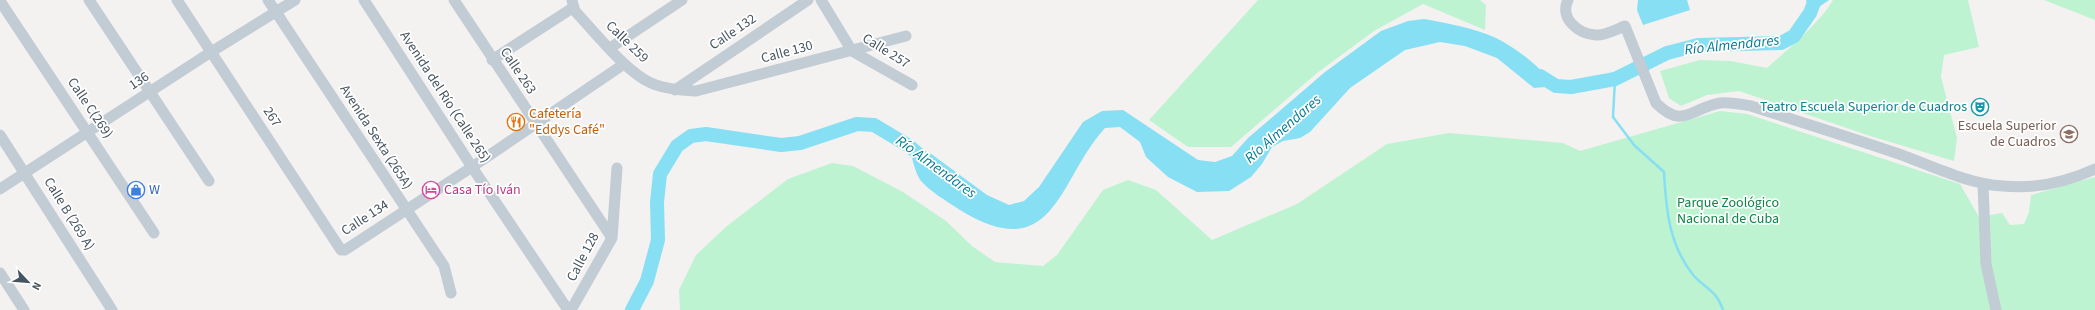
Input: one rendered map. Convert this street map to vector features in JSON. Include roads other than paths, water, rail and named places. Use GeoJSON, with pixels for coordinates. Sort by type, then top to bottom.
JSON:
{"type":"FeatureCollection","features":[{"type":"Feature","properties":{"kind":"street"},"geometry":{"type":"LineString","coordinates":[[89,0],[149,92],[210,181]]}},
{"type":"Feature","properties":{"kind":"street","name":"267"},"geometry":{"type":"LineString","coordinates":[[177,0],[341,250]]}},
{"type":"Feature","properties":{"kind":"street","name":"Avenida Sexta (265A)"},"geometry":{"type":"LineString","coordinates":[[268,0],[444,266],[451,293]]}},
{"type":"Feature","properties":{"kind":"street","name":"136"},"geometry":{"type":"LineString","coordinates":[[0,189],[211,52],[295,0]]}},
{"type":"Feature","properties":{"kind":"street","name":"Avenida del Río (Calle 265)"},"geometry":{"type":"LineString","coordinates":[[364,0],[472,167],[570,310]]}},
{"type":"Feature","properties":{"kind":"street","name":"Calle 263"},"geometry":{"type":"LineString","coordinates":[[454,0],[492,60],[612,238]]}},
{"type":"Feature","properties":{"kind":"street"},"geometry":{"type":"LineString","coordinates":[[610,48],[682,0]]}},
{"type":"Feature","properties":{"kind":"street","name":"Calle 132"},"geometry":{"type":"LineString","coordinates":[[675,90],[808,0]]}},
{"type":"Feature","properties":{"kind":"street","name":"Calle 257"},"geometry":{"type":"LineString","coordinates":[[821,0],[852,51],[912,85]]}},
{"type":"Feature","properties":{"kind":"street"},"geometry":{"type":"LineString","coordinates":[[1568,0],[1565,8],[1566,16],[1578,29],[1597,36],[1625,26],[1656,103],[1665,112],[1674,116],[1688,116],[1720,103],[1734,103],[1751,106],[1880,148],[1983,184],[2026,187],[2051,183],[2095,169]]}},
{"type":"Feature","properties":{"kind":"street","name":"Calle C(269)"},"geometry":{"type":"LineString","coordinates":[[0,1],[154,233]]}},
{"type":"Feature","properties":{"kind":"street"},"geometry":{"type":"LineString","coordinates":[[492,60],[573,4]]}},
{"type":"Feature","properties":{"kind":"street","name":"Calle 259"},"geometry":{"type":"LineString","coordinates":[[573,4],[574,10],[624,64],[650,82],[675,90]]}},
{"type":"Feature","properties":{"kind":"street","name":"Calle 130"},"geometry":{"type":"LineString","coordinates":[[675,90],[696,91],[906,36]]}},
{"type":"Feature","properties":{"kind":"street","name":"Calle 134"},"geometry":{"type":"LineString","coordinates":[[341,250],[345,250],[472,167],[624,64]]}},
{"type":"Feature","properties":{"kind":"street","name":"Calle B (269 A)"},"geometry":{"type":"LineString","coordinates":[[0,135],[112,310]]}},
{"type":"Feature","properties":{"kind":"street","name":"Calle 128"},"geometry":{"type":"LineString","coordinates":[[570,310],[612,238],[616,168]]}},
{"type":"Feature","properties":{"kind":"street"},"geometry":{"type":"LineString","coordinates":[[1983,184],[1986,264],[1996,310]]}},
{"type":"Feature","properties":{"kind":"street"},"geometry":{"type":"LineString","coordinates":[[0,273],[24,310]]}},
{"type":"Feature","properties":{"kind":"water"},"geometry":{"type":"Polygon","coordinates":[[[1638,0],[1687,0],[1690,10],[1643,25],[1637,10],[1638,0]]]}},
{"type":"Feature","properties":{"kind":"water"},"geometry":{"type":"Polygon","coordinates":[[[1806,0],[1829,0],[1810,13],[1806,0]]]}},
{"type":"Feature","properties":{"kind":"water"},"geometry":{"type":"Polygon","coordinates":[[[1424,19],[1470,29],[1496,38],[1529,59],[1556,86],[1534,88],[1497,58],[1465,46],[1440,42],[1405,50],[1350,88],[1310,132],[1300,138],[1283,141],[1272,147],[1262,164],[1251,177],[1229,191],[1197,192],[1168,177],[1146,157],[1140,142],[1120,127],[1105,128],[1089,148],[1052,209],[1037,222],[1018,229],[995,226],[965,213],[927,187],[919,178],[914,167],[909,146],[930,153],[987,195],[1009,205],[1024,201],[1039,187],[1083,122],[1102,111],[1123,110],[1198,160],[1215,162],[1232,156],[1248,138],[1325,72],[1381,31],[1408,21],[1424,19]]]}},
{"type":"Feature","properties":{"kind":"waterway","name":"Río Almendares"},"geometry":{"type":"LineString","coordinates":[[1540,76],[1556,86],[1571,87],[1615,79],[1667,53],[1698,45],[1781,43],[1794,36],[1810,13],[1815,0]]}},
{"type":"Feature","properties":{"kind":"waterway"},"geometry":{"type":"LineString","coordinates":[[1615,79],[1613,117],[1634,145],[1664,172],[1670,227],[1679,252],[1694,276],[1714,294],[1723,310]]}},
{"type":"Feature","properties":{"kind":"waterway","name":"Río Almendares"},"geometry":{"type":"LineString","coordinates":[[632,310],[647,281],[658,240],[657,202],[660,174],[677,146],[691,136],[706,134],[781,145],[800,143],[857,124],[874,125],[909,146],[923,158]]}},
{"type":"Feature","properties":{"kind":"place","name":"Teatro Escuela Superior de Cuadros"},"geometry":{"type":"Point","coordinates":[1980,107]}},
{"type":"Feature","properties":{"kind":"place","name":"Cafetería \"Eddys Café\""},"geometry":{"type":"Point","coordinates":[516,122]}},
{"type":"Feature","properties":{"kind":"place","name":"Escuela Superior de Cuadros"},"geometry":{"type":"Point","coordinates":[2069,134]}},
{"type":"Feature","properties":{"kind":"place","name":"W"},"geometry":{"type":"Point","coordinates":[136,190]}},
{"type":"Feature","properties":{"kind":"place","name":"Casa Tío Iván"},"geometry":{"type":"Point","coordinates":[431,190]}},
{"type":"Feature","properties":{"kind":"park label","name":"Parque Zoológico Nacional de Cuba"},"geometry":{"type":"Point","coordinates":[1728,212]}}]}
